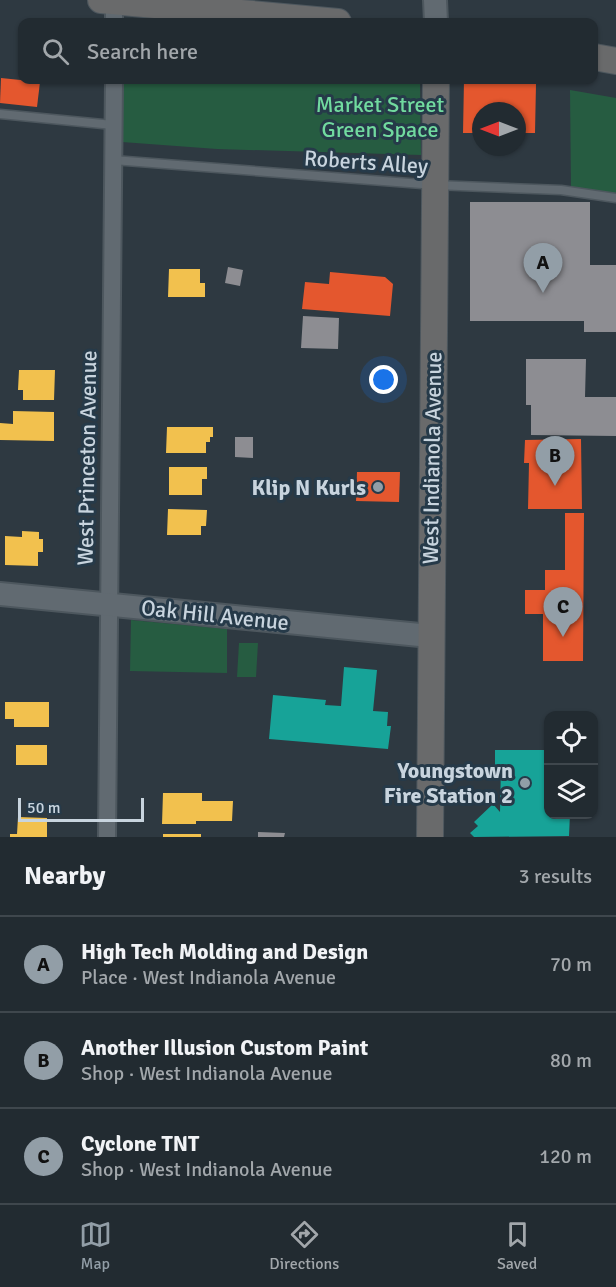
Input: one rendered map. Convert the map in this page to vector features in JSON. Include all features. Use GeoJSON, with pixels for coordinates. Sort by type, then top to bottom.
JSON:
{"type":"FeatureCollection","features":[{"type":"Feature","properties":{"kind":"main road"},"geometry":{"type":"LineString","coordinates":[[110,8],[274,18]]}},
{"type":"Feature","properties":{"kind":"main road"},"geometry":{"type":"LineString","coordinates":[[598,58],[616,61]]}},
{"type":"Feature","properties":{"kind":"main road","name":"West Indianola Avenue"},"geometry":{"type":"LineString","coordinates":[[430,837],[436,84]]}},
{"type":"Feature","properties":{"kind":"street"},"geometry":{"type":"LineString","coordinates":[[435,0],[436,18]]}},
{"type":"Feature","properties":{"kind":"street","name":"West Princeton Avenue"},"geometry":{"type":"LineString","coordinates":[[107,837],[114,84]]}},
{"type":"Feature","properties":{"kind":"street","name":"Oak Hill Avenue"},"geometry":{"type":"LineString","coordinates":[[0,594],[430,636]]}},
{"type":"Feature","properties":{"kind":"lane"},"geometry":{"type":"LineString","coordinates":[[0,114],[113,125]]}},
{"type":"Feature","properties":{"kind":"lane","name":"Roberts Alley"},"geometry":{"type":"LineString","coordinates":[[113,160],[435,186],[561,190],[616,198]]}},
{"type":"Feature","properties":{"kind":"green space","name":"Market Street Green Space"},"geometry":{"type":"Polygon","coordinates":[[[123,84],[420,84],[421,155],[217,149],[122,142],[123,84]]]}},
{"type":"Feature","properties":{"kind":"green space"},"geometry":{"type":"Polygon","coordinates":[[[570,90],[616,98],[616,195],[571,188],[570,90]]]}},
{"type":"Feature","properties":{"kind":"green space"},"geometry":{"type":"Polygon","coordinates":[[[131,620],[227,629],[227,673],[130,671],[131,620]]]}},
{"type":"Feature","properties":{"kind":"green space"},"geometry":{"type":"Polygon","coordinates":[[[239,643],[258,643],[256,677],[237,677],[239,643]]]}},
{"type":"Feature","properties":{"kind":"building: Homes"},"geometry":{"type":"Polygon","coordinates":[[[169,269],[200,269],[200,283],[205,283],[205,297],[168,297],[169,269]]]}},
{"type":"Feature","properties":{"kind":"building: Homes"},"geometry":{"type":"Polygon","coordinates":[[[19,370],[55,370],[54,400],[23,400],[23,390],[18,390],[19,370]]]}},
{"type":"Feature","properties":{"kind":"building: Homes"},"geometry":{"type":"Polygon","coordinates":[[[13,411],[54,412],[54,441],[0,440],[0,423],[13,424],[13,411]]]}},
{"type":"Feature","properties":{"kind":"building: Homes"},"geometry":{"type":"Polygon","coordinates":[[[167,427],[213,427],[213,437],[210,437],[210,442],[206,442],[206,453],[166,453],[167,427]]]}},
{"type":"Feature","properties":{"kind":"building: Homes"},"geometry":{"type":"Polygon","coordinates":[[[169,467],[207,467],[207,479],[202,479],[202,495],[169,495],[169,467]]]}},
{"type":"Feature","properties":{"kind":"building: Homes"},"geometry":{"type":"Polygon","coordinates":[[[168,509],[207,510],[206,526],[201,526],[201,535],[167,535],[168,509]]]}},
{"type":"Feature","properties":{"kind":"building: Homes"},"geometry":{"type":"Polygon","coordinates":[[[22,531],[39,532],[39,539],[43,539],[43,552],[38,552],[38,566],[5,565],[5,536],[22,537],[22,531]]]}},
{"type":"Feature","properties":{"kind":"building: Homes"},"geometry":{"type":"Polygon","coordinates":[[[5,702],[49,702],[49,727],[14,727],[14,719],[5,719],[5,702]]]}},
{"type":"Feature","properties":{"kind":"building: Homes"},"geometry":{"type":"Polygon","coordinates":[[[16,745],[47,745],[47,765],[16,765],[16,745]]]}},
{"type":"Feature","properties":{"kind":"building: Homes"},"geometry":{"type":"Polygon","coordinates":[[[163,793],[202,793],[202,801],[233,801],[232,821],[162,824],[163,793]]]}},
{"type":"Feature","properties":{"kind":"building: Homes"},"geometry":{"type":"Polygon","coordinates":[[[18,817],[47,818],[47,837],[10,837],[10,834],[17,834],[18,817]]]}},
{"type":"Feature","properties":{"kind":"building: Homes"},"geometry":{"type":"Polygon","coordinates":[[[163,834],[201,834],[201,837],[163,837],[163,834]]]}},
{"type":"Feature","properties":{"kind":"building: Shops"},"geometry":{"type":"Polygon","coordinates":[[[1,78],[18,80],[18,84],[40,84],[37,107],[0,103],[1,78]]]}},
{"type":"Feature","properties":{"kind":"building: Shops"},"geometry":{"type":"Polygon","coordinates":[[[464,84],[536,84],[535,133],[526,133],[526,102],[472,102],[472,133],[463,133],[464,84]]]}},
{"type":"Feature","properties":{"kind":"building: Shops"},"geometry":{"type":"Polygon","coordinates":[[[330,272],[385,277],[393,284],[390,316],[302,309],[305,282],[329,284],[330,272]]]}},
{"type":"Feature","properties":{"kind":"building: Shops"},"geometry":{"type":"Polygon","coordinates":[[[581,439],[582,509],[528,509],[529,463],[524,463],[525,440],[581,439]]]}},
{"type":"Feature","properties":{"kind":"building: Shops","name":"Klip N Kurls"},"geometry":{"type":"Polygon","coordinates":[[[357,472],[400,472],[399,502],[356,501],[357,472]]]}},
{"type":"Feature","properties":{"kind":"building: Shops"},"geometry":{"type":"Polygon","coordinates":[[[565,513],[584,513],[583,661],[543,661],[543,614],[525,614],[525,590],[545,590],[545,570],[565,570],[565,513]]]}},
{"type":"Feature","properties":{"kind":"building: Public"},"geometry":{"type":"Polygon","coordinates":[[[344,667],[377,670],[373,711],[388,712],[387,726],[391,726],[388,749],[269,739],[273,695],[326,700],[325,705],[341,706],[344,667]]]}},
{"type":"Feature","properties":{"kind":"building: Public","name":"Youngstown Fire Station 2"},"geometry":{"type":"Polygon","coordinates":[[[495,750],[544,750],[544,819],[570,819],[569,836],[474,837],[470,833],[478,826],[474,822],[493,804],[500,812],[501,765],[495,765],[495,750]]]}},
{"type":"Feature","properties":{"kind":"building: Industry"},"geometry":{"type":"Polygon","coordinates":[[[470,202],[590,202],[590,265],[616,265],[616,332],[584,332],[584,321],[470,321],[470,202]]]}},
{"type":"Feature","properties":{"kind":"building: Industry"},"geometry":{"type":"Polygon","coordinates":[[[228,267],[243,270],[240,286],[225,283],[228,267]]]}},
{"type":"Feature","properties":{"kind":"building: Industry"},"geometry":{"type":"Polygon","coordinates":[[[303,316],[339,318],[338,349],[301,348],[303,316]]]}},
{"type":"Feature","properties":{"kind":"building: Industry"},"geometry":{"type":"Polygon","coordinates":[[[526,359],[586,359],[585,397],[616,397],[616,436],[531,435],[531,405],[526,405],[526,359]]]}},
{"type":"Feature","properties":{"kind":"building: Industry"},"geometry":{"type":"Polygon","coordinates":[[[235,437],[253,437],[253,458],[235,457],[235,437]]]}},
{"type":"Feature","properties":{"kind":"building: Industry"},"geometry":{"type":"Polygon","coordinates":[[[258,832],[285,833],[284,837],[258,837],[258,832]]]}},
{"type":"Feature","properties":{"kind":"place","name":"High Tech Molding and Design"},"geometry":{"type":"Point","coordinates":[543,293]}},
{"type":"Feature","properties":{"kind":"place","name":"Another Illusion Custom Paint"},"geometry":{"type":"Point","coordinates":[555,486]}},
{"type":"Feature","properties":{"kind":"place","name":"Klip N Kurls"},"geometry":{"type":"Point","coordinates":[378,487]}},
{"type":"Feature","properties":{"kind":"place","name":"Cyclone TNT"},"geometry":{"type":"Point","coordinates":[563,637]}},
{"type":"Feature","properties":{"kind":"place","name":"Youngstown Fire Station 2"},"geometry":{"type":"Point","coordinates":[525,783]}}]}
